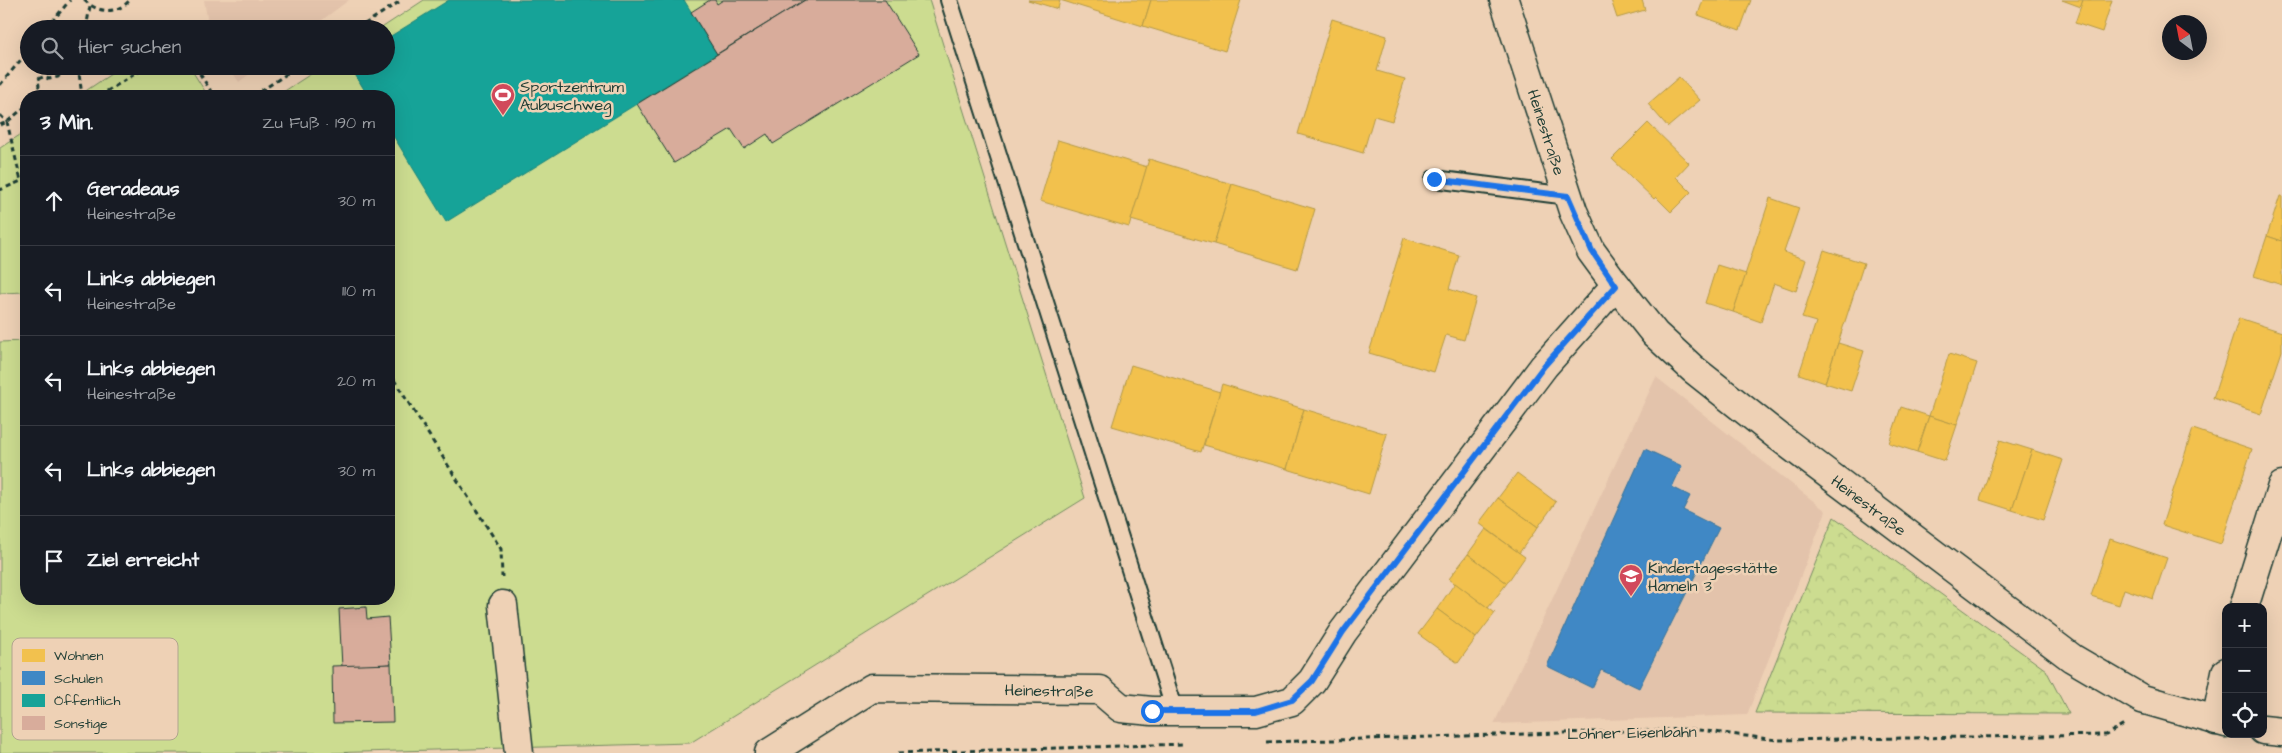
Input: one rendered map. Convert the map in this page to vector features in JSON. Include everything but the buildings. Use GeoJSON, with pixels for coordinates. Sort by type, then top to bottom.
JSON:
{"type":"FeatureCollection","features":[{"type":"Feature","properties":{"kind":"street","name":"Heinestraße"},"geometry":{"type":"LineString","coordinates":[[1504,0],[1568,196],[1592,251],[1616,286],[1655,334],[1693,369],[2072,658],[2142,699]]}},
{"type":"Feature","properties":{"kind":"street","name":"Heinestraße"},"geometry":{"type":"LineString","coordinates":[[769,753],[872,688],[1100,690],[1121,708],[1175,711],[1256,711],[1292,700],[1312,681],[1343,632],[1544,366],[1616,286]]}},
{"type":"Feature","properties":{"kind":"street"},"geometry":{"type":"LineString","coordinates":[[2245,603],[2282,486]]}},
{"type":"Feature","properties":{"kind":"street"},"geometry":{"type":"LineString","coordinates":[[503,604],[519,753]]}},
{"type":"Feature","properties":{"kind":"street"},"geometry":{"type":"LineString","coordinates":[[2142,699],[2221,722],[2224,693]]}},
{"type":"Feature","properties":{"kind":"street"},"geometry":{"type":"LineString","coordinates":[[2267,730],[2282,732]]}},
{"type":"Feature","properties":{"kind":"lane"},"geometry":{"type":"LineString","coordinates":[[949,0],[1175,711]]}},
{"type":"Feature","properties":{"kind":"lane"},"geometry":{"type":"LineString","coordinates":[[1434,179],[1568,196]]}},
{"type":"Feature","properties":{"kind":"path"},"geometry":{"type":"LineString","coordinates":[[53,20],[70,0]]}},
{"type":"Feature","properties":{"kind":"path"},"geometry":{"type":"LineString","coordinates":[[84,0],[90,6],[110,11],[118,9],[130,0]]}},
{"type":"Feature","properties":{"kind":"path"},"geometry":{"type":"LineString","coordinates":[[372,20],[402,0]]}},
{"type":"Feature","properties":{"kind":"path"},"geometry":{"type":"LineString","coordinates":[[88,20],[90,6]]}},
{"type":"Feature","properties":{"kind":"path"},"geometry":{"type":"LineString","coordinates":[[0,85],[20,61]]}},
{"type":"Feature","properties":{"kind":"path"},"geometry":{"type":"LineString","coordinates":[[37,90],[38,79],[43,77],[49,79],[60,75]]}},
{"type":"Feature","properties":{"kind":"path"},"geometry":{"type":"LineString","coordinates":[[81,75],[82,90]]}},
{"type":"Feature","properties":{"kind":"path"},"geometry":{"type":"LineString","coordinates":[[109,90],[133,75]]}},
{"type":"Feature","properties":{"kind":"path"},"geometry":{"type":"LineString","coordinates":[[201,75],[210,90]]}},
{"type":"Feature","properties":{"kind":"path"},"geometry":{"type":"LineString","coordinates":[[262,90],[285,75]]}},
{"type":"Feature","properties":{"kind":"path"},"geometry":{"type":"LineString","coordinates":[[0,125],[7,122],[20,111]]}},
{"type":"Feature","properties":{"kind":"path"},"geometry":{"type":"LineString","coordinates":[[0,115],[7,122],[20,178]]}},
{"type":"Feature","properties":{"kind":"path"},"geometry":{"type":"LineString","coordinates":[[0,190],[20,182]]}},
{"type":"Feature","properties":{"kind":"path"},"geometry":{"type":"LineString","coordinates":[[395,381],[501,549],[503,604]]}},
{"type":"Feature","properties":{"kind":"path","name":"Löhner Eisenbahn"},"geometry":{"type":"LineString","coordinates":[[1265,742],[1691,729],[1777,740],[2106,735],[2127,722],[2142,699]]}},
{"type":"Feature","properties":{"kind":"path"},"geometry":{"type":"LineString","coordinates":[[898,753],[1195,744]]}},
{"type":"Feature","properties":{"kind":"shaded area"},"geometry":{"type":"Polygon","coordinates":[[[204,0],[349,0],[322,20],[207,20],[204,0]]]}},
{"type":"Feature","properties":{"kind":"shaded area"},"geometry":{"type":"Polygon","coordinates":[[[234,75],[248,75],[239,82],[234,75]]]}},
{"type":"Feature","properties":{"kind":"shaded area"},"geometry":{"type":"Polygon","coordinates":[[[1656,377],[1826,511],[1747,715],[1494,724],[1656,377]]]}},
{"type":"Feature","properties":{"kind":"green space"},"geometry":{"type":"Polygon","coordinates":[[[424,0],[929,0],[1085,498],[690,743],[324,753],[0,753],[0,342],[20,341],[20,605],[395,605],[395,90],[286,90],[309,75],[395,75],[394,20],[424,0]]]}},
{"type":"Feature","properties":{"kind":"green space"},"geometry":{"type":"Polygon","coordinates":[[[110,75],[195,75],[204,90],[87,90],[110,75]]]}},
{"type":"Feature","properties":{"kind":"green space"},"geometry":{"type":"Polygon","coordinates":[[[20,135],[20,292],[0,293],[0,148],[20,135]]]}},
{"type":"Feature","properties":{"kind":"green space"},"geometry":{"type":"Polygon","coordinates":[[[1834,517],[2046,670],[2069,714],[1755,713],[1834,517]]]}},
{"type":"Feature","properties":{"kind":"place","name":"Sportzentrum Aubuschweg"},"geometry":{"type":"Point","coordinates":[503,116]}},
{"type":"Feature","properties":{"kind":"place","name":"Kindertagesstätte Hameln 3"},"geometry":{"type":"Point","coordinates":[1631,597]}},
{"type":"Feature","properties":{"kind":"route"},"geometry":{"type":"LineString","coordinates":[[1152,711],[1256,711],[1292,700],[1312,681],[1343,632],[1544,366],[1616,286],[1592,251],[1568,196],[1434,179]]}}]}
